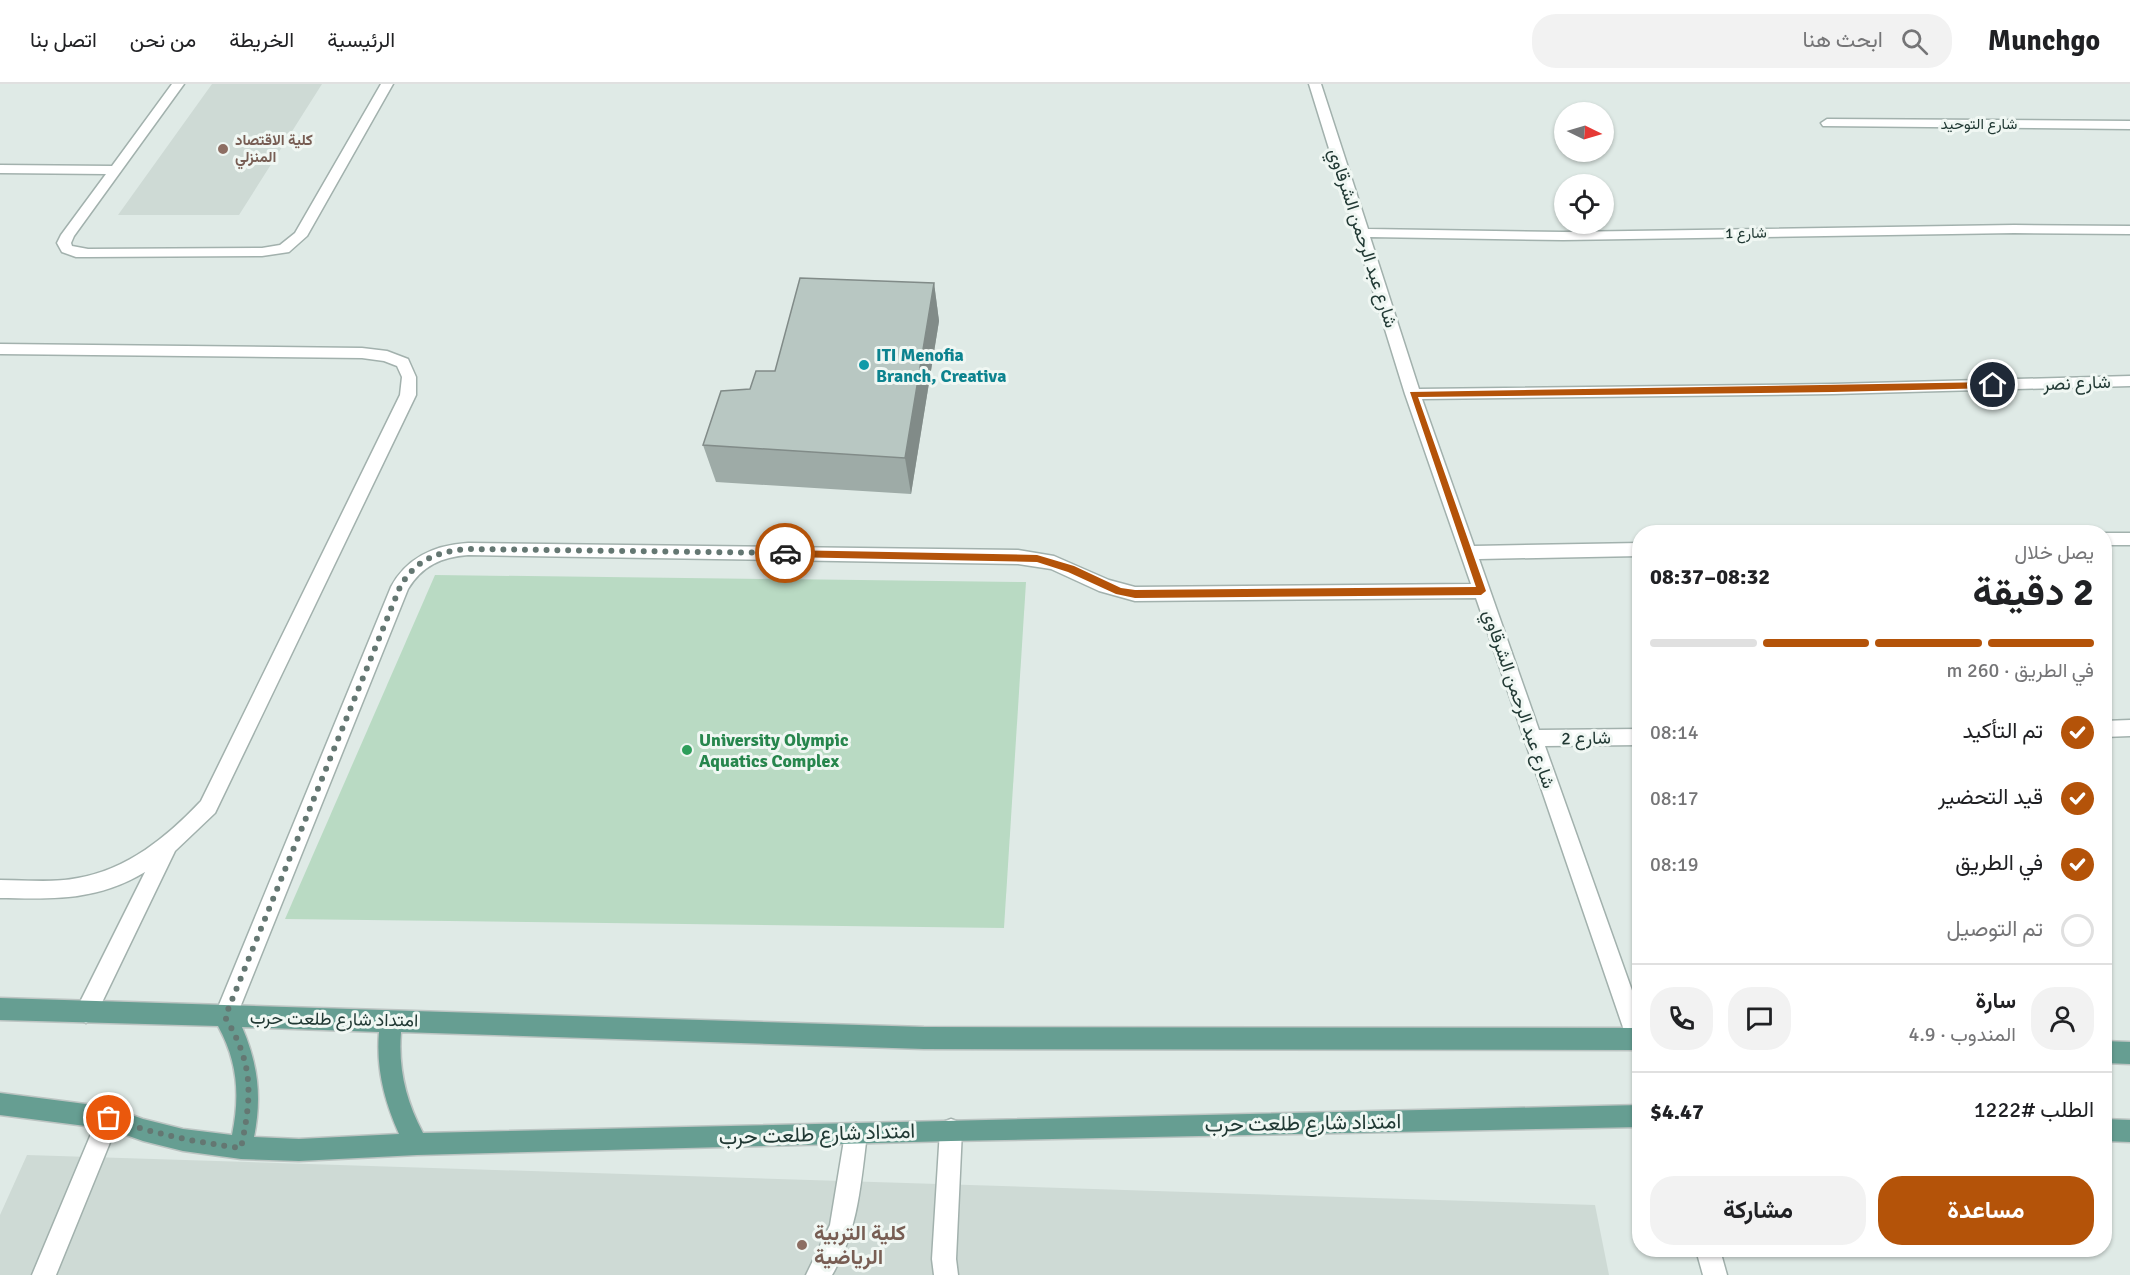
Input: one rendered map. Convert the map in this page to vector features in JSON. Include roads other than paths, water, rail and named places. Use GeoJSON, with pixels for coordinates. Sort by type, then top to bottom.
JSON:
{"type":"FeatureCollection","features":[{"type":"Feature","properties":{"kind":"main road","name":"امتداد شارع طلعت حرب"},"geometry":{"type":"LineString","coordinates":[[0,1009],[924,1038],[1632,1039]]}},
{"type":"Feature","properties":{"kind":"main road"},"geometry":{"type":"LineString","coordinates":[[225,1017],[237,1037],[246,1061],[249,1088],[248,1118],[241,1148]]}},
{"type":"Feature","properties":{"kind":"main road"},"geometry":{"type":"LineString","coordinates":[[391,1020],[388,1047],[394,1099],[417,1144]]}},
{"type":"Feature","properties":{"kind":"main road"},"geometry":{"type":"LineString","coordinates":[[2112,1052],[2130,1053]]}},
{"type":"Feature","properties":{"kind":"main road","name":"امتداد شارع طلعت حرب"},"geometry":{"type":"LineString","coordinates":[[0,1104],[109,1118],[143,1130],[183,1140],[241,1148],[351,1149],[417,1144],[951,1130],[1632,1116]]}},
{"type":"Feature","properties":{"kind":"main road"},"geometry":{"type":"LineString","coordinates":[[2112,1130],[2130,1131]]}},
{"type":"Feature","properties":{"kind":"street"},"geometry":{"type":"LineString","coordinates":[[178,84],[68,235],[64,243],[67,249],[76,253],[262,252],[285,249],[300,236],[387,84]]}},
{"type":"Feature","properties":{"kind":"street","name":"شارع عبد الرحمن الشرقاوي"},"geometry":{"type":"LineString","coordinates":[[1315,84],[1413,394],[1632,1019]]}},
{"type":"Feature","properties":{"kind":"street","name":"شارع التوحيد"},"geometry":{"type":"LineString","coordinates":[[1827,123],[2130,125]]}},
{"type":"Feature","properties":{"kind":"street"},"geometry":{"type":"LineString","coordinates":[[0,169],[115,170]]}},
{"type":"Feature","properties":{"kind":"street","name":"شارع 1"},"geometry":{"type":"LineString","coordinates":[[1361,233],[1563,236],[2014,229],[2130,230]]}},
{"type":"Feature","properties":{"kind":"street"},"geometry":{"type":"LineString","coordinates":[[0,349],[362,353],[387,356],[403,363],[409,377],[408,395],[208,807],[183,835],[150,860],[114,878],[76,888],[0,889]]}},
{"type":"Feature","properties":{"kind":"street","name":"شارع نصر"},"geometry":{"type":"LineString","coordinates":[[1413,394],[1833,389],[2130,381]]}},
{"type":"Feature","properties":{"kind":"street"},"geometry":{"type":"LineString","coordinates":[[2112,539],[2130,539]]}},
{"type":"Feature","properties":{"kind":"street"},"geometry":{"type":"LineString","coordinates":[[225,1017],[400,587],[408,574],[435,554],[468,549],[1018,557],[1054,562],[1105,586],[1135,594],[1481,591]]}},
{"type":"Feature","properties":{"kind":"street"},"geometry":{"type":"LineString","coordinates":[[1469,552],[1632,549]]}},
{"type":"Feature","properties":{"kind":"street"},"geometry":{"type":"LineString","coordinates":[[2112,729],[2130,728]]}},
{"type":"Feature","properties":{"kind":"street","name":"شارع 2"},"geometry":{"type":"LineString","coordinates":[[1533,738],[1632,737]]}},
{"type":"Feature","properties":{"kind":"street"},"geometry":{"type":"LineString","coordinates":[[86,1012],[167,847]]}},
{"type":"Feature","properties":{"kind":"street"},"geometry":{"type":"LineString","coordinates":[[44,1275],[109,1118]]}},
{"type":"Feature","properties":{"kind":"street"},"geometry":{"type":"LineString","coordinates":[[945,1275],[951,1130]]}},
{"type":"Feature","properties":{"kind":"street"},"geometry":{"type":"LineString","coordinates":[[818,1275],[830,1259],[840,1236],[856,1134]]}},
{"type":"Feature","properties":{"kind":"street"},"geometry":{"type":"LineString","coordinates":[[1710,1257],[1715,1275]]}},
{"type":"Feature","properties":{"kind":"place","name":"كلية الاقتصاد المنزلي"},"geometry":{"type":"Point","coordinates":[223,149]}},
{"type":"Feature","properties":{"kind":"place","name":"ITI Menofia Branch, Creativa"},"geometry":{"type":"Point","coordinates":[864,365]}},
{"type":"Feature","properties":{"kind":"place","name":"University Olympic Aquatics Complex"},"geometry":{"type":"Point","coordinates":[687,750]}},
{"type":"Feature","properties":{"kind":"place","name":"كلية التربية الرياضية"},"geometry":{"type":"Point","coordinates":[802,1245]}}]}
